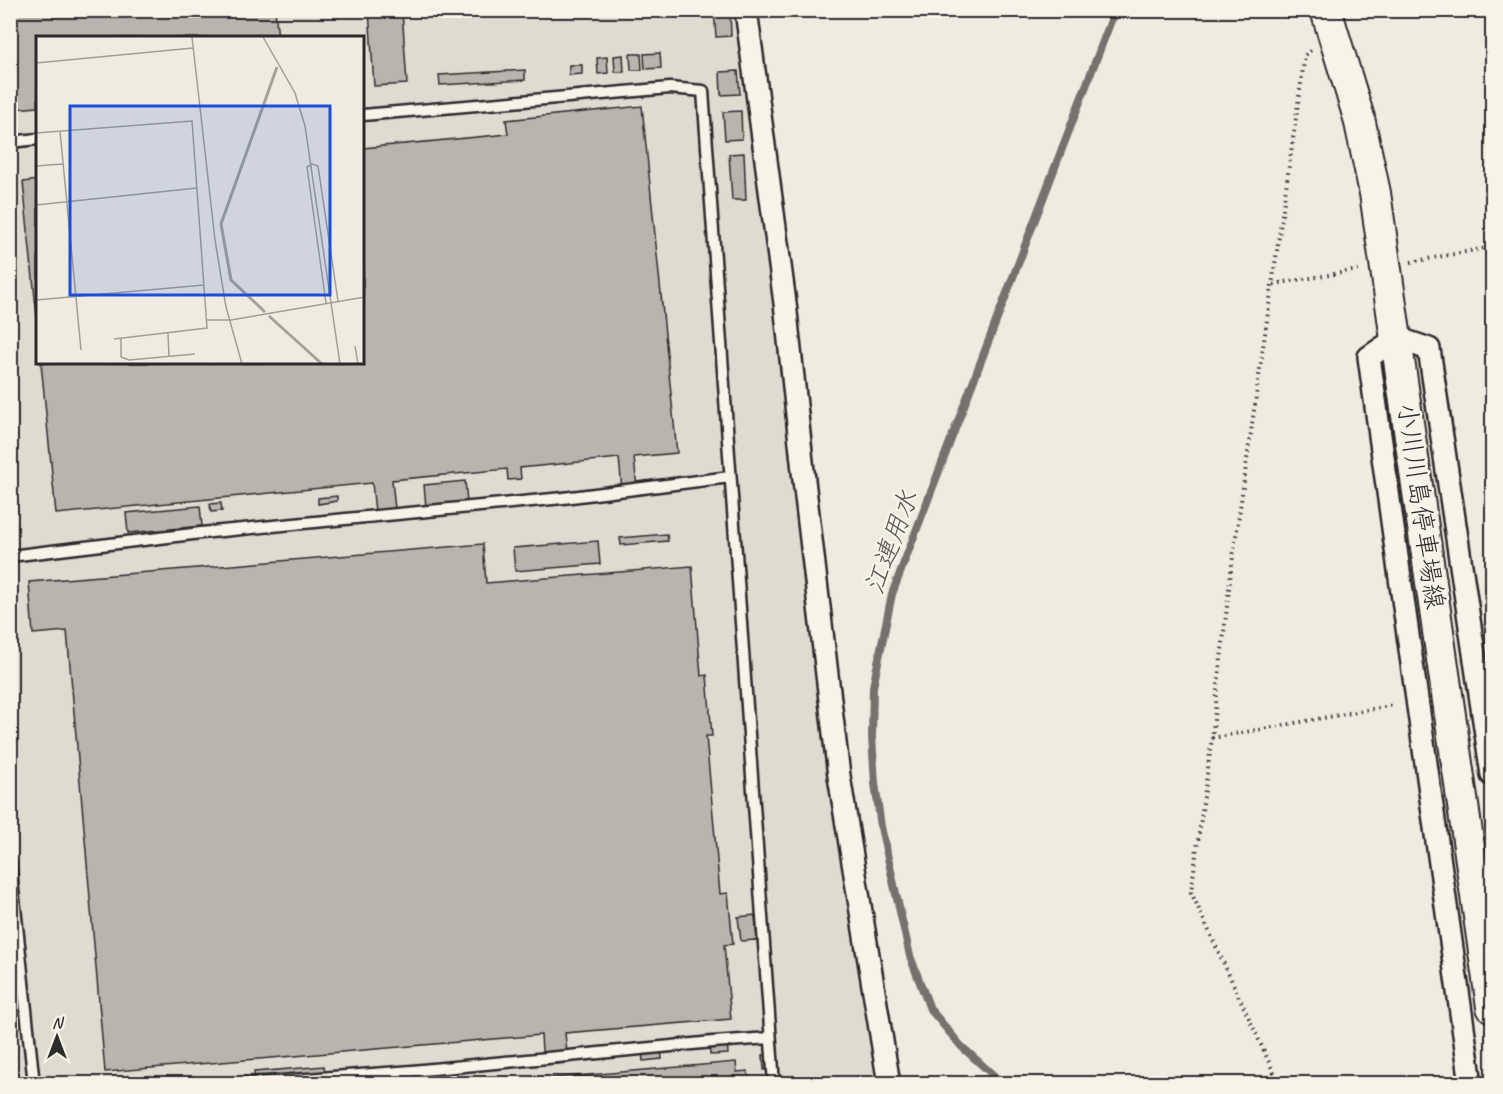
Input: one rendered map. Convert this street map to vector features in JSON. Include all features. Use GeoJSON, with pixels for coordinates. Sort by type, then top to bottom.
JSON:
{"type":"FeatureCollection","features":[{"type":"Feature","properties":{"kind":"main road","name":"小川川島停車場線"},"geometry":{"type":"LineString","coordinates":[[1329,22],[1359,117],[1375,193],[1492,1007]]}},
{"type":"Feature","properties":{"kind":"street"},"geometry":{"type":"LineString","coordinates":[[746,10],[785,303],[839,776],[889,1083]]}},
{"type":"Feature","properties":{"kind":"street"},"geometry":{"type":"LineString","coordinates":[[1471,1083],[1369,357],[1397,338],[1429,349],[1492,775]]}},
{"type":"Feature","properties":{"kind":"lane"},"geometry":{"type":"LineString","coordinates":[[364,115],[670,88],[702,91],[774,1083]]}},
{"type":"Feature","properties":{"kind":"lane"},"geometry":{"type":"LineString","coordinates":[[10,142],[36,139]]}},
{"type":"Feature","properties":{"kind":"lane"},"geometry":{"type":"LineString","coordinates":[[10,556],[201,533],[564,498],[730,477]]}},
{"type":"Feature","properties":{"kind":"lane"},"geometry":{"type":"LineString","coordinates":[[10,861],[34,1083]]}},
{"type":"Feature","properties":{"kind":"lane"},"geometry":{"type":"LineString","coordinates":[[239,1083],[412,1071],[770,1038]]}},
{"type":"Feature","properties":{"kind":"path"},"geometry":{"type":"LineString","coordinates":[[1279,1083],[1191,892],[1231,571],[1274,284],[1305,55],[1329,22]]}},
{"type":"Feature","properties":{"kind":"path"},"geometry":{"type":"LineString","coordinates":[[1274,284],[1492,247]]}},
{"type":"Feature","properties":{"kind":"path"},"geometry":{"type":"LineString","coordinates":[[1212,738],[1417,701]]}},
{"type":"Feature","properties":{"kind":"shaded area"},"geometry":{"type":"Polygon","coordinates":[[[10,11],[742,11],[812,631],[878,1083],[11,1083],[10,11]]]}},
{"type":"Feature","properties":{"kind":"building"},"geometry":{"type":"Polygon","coordinates":[[[10,10],[275,10],[278,36],[36,36],[36,107],[15,109],[10,67],[10,10]]]}},
{"type":"Feature","properties":{"kind":"building"},"geometry":{"type":"Polygon","coordinates":[[[369,10],[402,10],[407,84],[374,86],[369,10]]]}},
{"type":"Feature","properties":{"kind":"building"},"geometry":{"type":"Polygon","coordinates":[[[714,10],[730,10],[731,36],[716,37],[714,10]]]}},
{"type":"Feature","properties":{"kind":"building"},"geometry":{"type":"Polygon","coordinates":[[[660,53],[661,68],[645,69],[644,54],[660,53]]]}},
{"type":"Feature","properties":{"kind":"building"},"geometry":{"type":"Polygon","coordinates":[[[630,54],[641,54],[642,70],[631,70],[630,54]]]}},
{"type":"Feature","properties":{"kind":"building"},"geometry":{"type":"Polygon","coordinates":[[[623,55],[624,72],[615,72],[614,56],[623,55]]]}},
{"type":"Feature","properties":{"kind":"building"},"geometry":{"type":"Polygon","coordinates":[[[607,57],[608,73],[598,74],[597,58],[607,57]]]}},
{"type":"Feature","properties":{"kind":"building"},"geometry":{"type":"Polygon","coordinates":[[[569,65],[582,65],[582,74],[569,75],[569,65]]]}},
{"type":"Feature","properties":{"kind":"building"},"geometry":{"type":"Polygon","coordinates":[[[525,70],[525,80],[440,85],[439,75],[525,70]]]}},
{"type":"Feature","properties":{"kind":"building"},"geometry":{"type":"Polygon","coordinates":[[[738,71],[740,94],[721,95],[720,72],[738,71]]]}},
{"type":"Feature","properties":{"kind":"building"},"geometry":{"type":"Polygon","coordinates":[[[642,106],[677,453],[634,457],[637,488],[622,489],[619,458],[520,468],[521,479],[508,480],[507,469],[392,480],[395,509],[375,512],[372,483],[56,514],[41,364],[364,364],[364,148],[508,134],[506,120],[642,106]]]}},
{"type":"Feature","properties":{"kind":"building"},"geometry":{"type":"Polygon","coordinates":[[[741,111],[742,139],[725,140],[723,112],[741,111]]]}},
{"type":"Feature","properties":{"kind":"building"},"geometry":{"type":"Polygon","coordinates":[[[744,153],[746,200],[732,200],[729,154],[744,153]]]}},
{"type":"Feature","properties":{"kind":"building"},"geometry":{"type":"Polygon","coordinates":[[[36,180],[36,308],[23,182],[36,180]]]}},
{"type":"Feature","properties":{"kind":"building"},"geometry":{"type":"Polygon","coordinates":[[[465,481],[467,502],[426,507],[424,485],[465,481]]]}},
{"type":"Feature","properties":{"kind":"building"},"geometry":{"type":"Polygon","coordinates":[[[337,496],[337,501],[318,504],[318,498],[337,496]]]}},
{"type":"Feature","properties":{"kind":"building"},"geometry":{"type":"Polygon","coordinates":[[[221,503],[222,511],[211,512],[210,504],[221,503]]]}},
{"type":"Feature","properties":{"kind":"building"},"geometry":{"type":"Polygon","coordinates":[[[200,506],[202,526],[128,533],[126,513],[200,506]]]}},
{"type":"Feature","properties":{"kind":"building"},"geometry":{"type":"Polygon","coordinates":[[[667,534],[668,541],[621,545],[620,538],[667,534]]]}},
{"type":"Feature","properties":{"kind":"building"},"geometry":{"type":"Polygon","coordinates":[[[598,541],[600,564],[515,571],[513,548],[598,541]]]}},
{"type":"Feature","properties":{"kind":"building"},"geometry":{"type":"Polygon","coordinates":[[[483,544],[486,583],[692,566],[701,676],[707,675],[712,736],[706,736],[720,894],[728,893],[733,944],[724,945],[731,1019],[565,1033],[568,1063],[543,1065],[541,1035],[105,1072],[67,631],[33,634],[29,582],[483,544]]]}},
{"type":"Feature","properties":{"kind":"building"},"geometry":{"type":"Polygon","coordinates":[[[755,915],[757,940],[741,941],[738,917],[755,915]]]}},
{"type":"Feature","properties":{"kind":"building"},"geometry":{"type":"Polygon","coordinates":[[[727,1042],[728,1054],[710,1055],[709,1044],[727,1042]]]}},
{"type":"Feature","properties":{"kind":"building"},"geometry":{"type":"Polygon","coordinates":[[[661,1048],[662,1059],[643,1061],[642,1050],[661,1048]]]}},
{"type":"Feature","properties":{"kind":"building"},"geometry":{"type":"Polygon","coordinates":[[[763,1055],[770,1055],[772,1069],[764,1070],[763,1055]]]}},
{"type":"Feature","properties":{"kind":"building"},"geometry":{"type":"Polygon","coordinates":[[[736,1062],[737,1072],[748,1071],[749,1084],[483,1084],[736,1062]]]}},
{"type":"Feature","properties":{"kind":"building"},"geometry":{"type":"Polygon","coordinates":[[[324,1066],[326,1084],[255,1084],[254,1072],[324,1066]]]}},
{"type":"Feature","properties":{"kind":"waterway","name":"江連用水"},"geometry":{"type":"LineString","coordinates":[[1003,1084],[961,1046],[930,1009],[910,956],[881,827],[872,737],[873,687],[892,594],[1115,10]]}}]}
